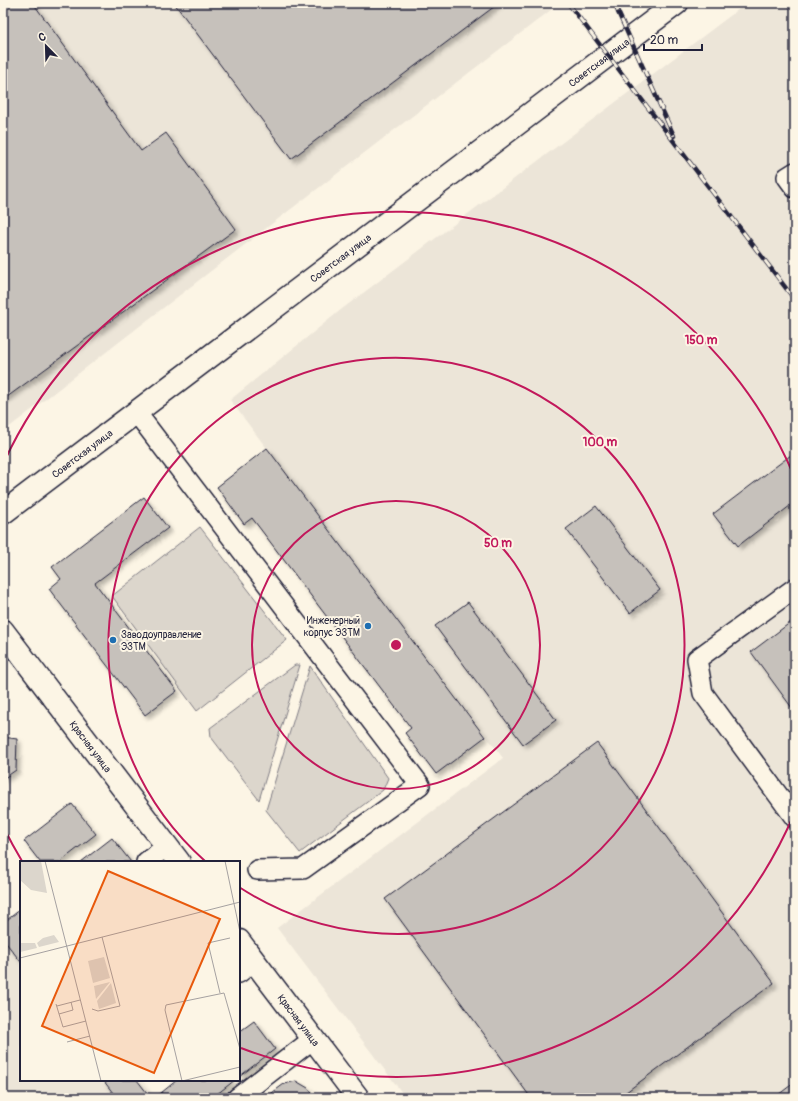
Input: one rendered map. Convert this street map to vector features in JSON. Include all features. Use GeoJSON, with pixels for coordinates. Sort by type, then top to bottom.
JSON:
{"type":"FeatureCollection","features":[{"type":"Feature","properties":{"kind":"main road","name":"Советская улица"},"geometry":{"type":"LineString","coordinates":[[3,512],[677,3]]}},
{"type":"Feature","properties":{"kind":"main road","name":"Красная улица"},"geometry":{"type":"LineString","coordinates":[[3,631],[173,854]]}},
{"type":"Feature","properties":{"kind":"main road","name":"Красная улица"},"geometry":{"type":"LineString","coordinates":[[240,944],[247,967],[313,1039],[358,1098]]}},
{"type":"Feature","properties":{"kind":"lane"},"geometry":{"type":"LineString","coordinates":[[795,172],[787,177],[795,188]]}},
{"type":"Feature","properties":{"kind":"lane"},"geometry":{"type":"LineString","coordinates":[[136,412],[420,785],[303,869],[257,870]]}},
{"type":"Feature","properties":{"kind":"lane"},"geometry":{"type":"LineString","coordinates":[[795,588],[697,659],[703,693],[795,818]]}},
{"type":"Feature","properties":{"kind":"lane"},"geometry":{"type":"LineString","coordinates":[[149,861],[173,854]]}},
{"type":"Feature","properties":{"kind":"lane"},"geometry":{"type":"LineString","coordinates":[[237,1098],[313,1039]]}},
{"type":"Feature","properties":{"kind":"shaded area"},"geometry":{"type":"Polygon","coordinates":[[[3,3],[560,3],[3,432],[3,3]]]}},
{"type":"Feature","properties":{"kind":"shaded area"},"geometry":{"type":"Polygon","coordinates":[[[747,3],[795,3],[795,1098],[406,1098],[277,928],[503,758],[230,400],[342,309],[747,3]]]}},
{"type":"Feature","properties":{"kind":"shaded area"},"geometry":{"type":"Polygon","coordinates":[[[200,527],[287,640],[197,711],[112,596],[200,527]]]}},
{"type":"Feature","properties":{"kind":"shaded area"},"geometry":{"type":"Polygon","coordinates":[[[295,665],[300,665],[259,800],[211,737],[210,728],[295,665]]]}},
{"type":"Feature","properties":{"kind":"shaded area"},"geometry":{"type":"Polygon","coordinates":[[[310,666],[388,778],[383,790],[300,853],[266,810],[310,666]]]}},
{"type":"Feature","properties":{"kind":"shaded area"},"geometry":{"type":"Polygon","coordinates":[[[3,939],[20,961],[20,1081],[104,1081],[117,1098],[3,1098],[3,939]]]}},
{"type":"Feature","properties":{"kind":"building"},"geometry":{"type":"Polygon","coordinates":[[[3,3],[33,3],[141,151],[166,133],[236,229],[3,400],[3,3]]]}},
{"type":"Feature","properties":{"kind":"building"},"geometry":{"type":"Polygon","coordinates":[[[174,3],[499,3],[291,159],[174,3]]]}},
{"type":"Feature","properties":{"kind":"building","name":"Инженерный корпус ЭЗТМ"},"geometry":{"type":"Polygon","coordinates":[[[267,448],[485,737],[436,774],[405,733],[411,728],[252,518],[244,524],[217,487],[267,448]]]}},
{"type":"Feature","properties":{"kind":"building"},"geometry":{"type":"Polygon","coordinates":[[[795,452],[795,502],[738,546],[713,514],[795,452]]]}},
{"type":"Feature","properties":{"kind":"building","name":"Заводоуправление ЭЗТМ"},"geometry":{"type":"Polygon","coordinates":[[[144,497],[168,528],[95,583],[177,691],[145,715],[49,589],[61,579],[52,567],[144,497]]]}},
{"type":"Feature","properties":{"kind":"building"},"geometry":{"type":"Polygon","coordinates":[[[596,506],[660,590],[630,613],[566,529],[596,506]]]}},
{"type":"Feature","properties":{"kind":"building"},"geometry":{"type":"Polygon","coordinates":[[[468,602],[556,720],[523,744],[435,626],[468,602]]]}},
{"type":"Feature","properties":{"kind":"building"},"geometry":{"type":"Polygon","coordinates":[[[795,619],[795,712],[751,652],[795,619]]]}},
{"type":"Feature","properties":{"kind":"building"},"geometry":{"type":"Polygon","coordinates":[[[3,737],[17,739],[16,770],[3,779],[3,737]]]}},
{"type":"Feature","properties":{"kind":"building"},"geometry":{"type":"Polygon","coordinates":[[[597,743],[774,983],[618,1098],[531,1098],[385,899],[597,743]]]}},
{"type":"Feature","properties":{"kind":"building"},"geometry":{"type":"Polygon","coordinates":[[[72,804],[96,834],[61,861],[39,861],[24,841],[72,804]]]}},
{"type":"Feature","properties":{"kind":"building"},"geometry":{"type":"Polygon","coordinates":[[[112,838],[130,861],[82,861],[112,838]]]}},
{"type":"Feature","properties":{"kind":"building"},"geometry":{"type":"Polygon","coordinates":[[[20,910],[20,961],[3,939],[3,923],[20,910]]]}},
{"type":"Feature","properties":{"kind":"building"},"geometry":{"type":"Polygon","coordinates":[[[254,1021],[275,1049],[240,1076],[240,1031],[254,1021]]]}},
{"type":"Feature","properties":{"kind":"building"},"geometry":{"type":"Polygon","coordinates":[[[104,1081],[138,1081],[151,1098],[117,1098],[104,1081]]]}},
{"type":"Feature","properties":{"kind":"building"},"geometry":{"type":"Polygon","coordinates":[[[176,1081],[234,1081],[212,1098],[156,1097],[176,1081]]]}},
{"type":"Feature","properties":{"kind":"building"},"geometry":{"type":"Polygon","coordinates":[[[296,1081],[308,1088],[316,1098],[265,1098],[284,1084],[296,1081]]]}},
{"type":"Feature","properties":{"kind":"building"},"geometry":{"type":"Polygon","coordinates":[[[795,1082],[795,1098],[774,1098],[795,1082]]]}},
{"type":"Feature","properties":{"kind":"railway"},"geometry":{"type":"LineString","coordinates":[[568,3],[795,300]]}},
{"type":"Feature","properties":{"kind":"railway"},"geometry":{"type":"LineString","coordinates":[[615,3],[674,136]]}},
{"type":"Feature","properties":{"kind":"place","name":"Инженерный корпус ЭЗТМ"},"geometry":{"type":"Point","coordinates":[368,626]}},
{"type":"Feature","properties":{"kind":"place","name":"Заводоуправление ЭЗТМ"},"geometry":{"type":"Point","coordinates":[113,640]}}]}
